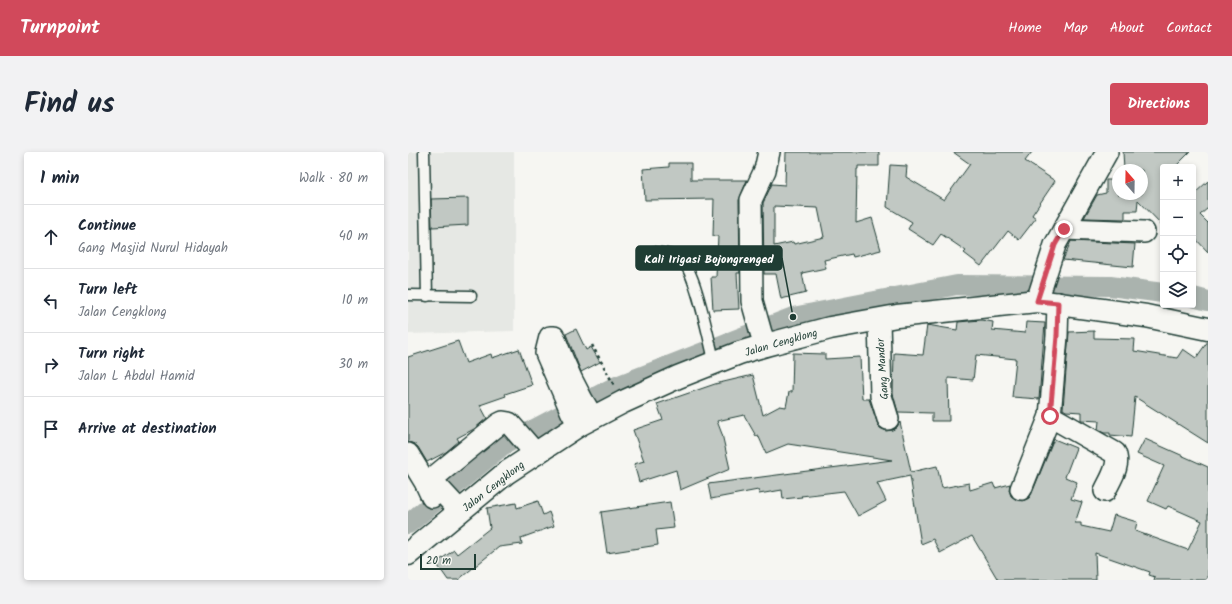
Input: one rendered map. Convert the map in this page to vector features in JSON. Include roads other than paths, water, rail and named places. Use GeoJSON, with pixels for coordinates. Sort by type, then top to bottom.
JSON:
{"type":"FeatureCollection","features":[{"type":"Feature","properties":{"kind":"main road","name":"Jalan Cengklong"},"geometry":{"type":"LineString","coordinates":[[408,554],[451,512],[506,473],[532,450],[583,416],[637,395],[714,359],[763,339],[878,320],[1046,298],[1208,329]]}},
{"type":"Feature","properties":{"kind":"street"},"geometry":{"type":"LineString","coordinates":[[763,339],[752,301],[751,200],[765,170],[768,152]]}},
{"type":"Feature","properties":{"kind":"street"},"geometry":{"type":"LineString","coordinates":[[1021,489],[1050,416],[1057,336],[1046,298],[1060,237],[1107,152]]}},
{"type":"Feature","properties":{"kind":"street"},"geometry":{"type":"LineString","coordinates":[[1060,237],[1144,232]]}},
{"type":"Feature","properties":{"kind":"street","name":"Gang Mandor"},"geometry":{"type":"LineString","coordinates":[[878,320],[882,396],[888,419]]}},
{"type":"Feature","properties":{"kind":"street"},"geometry":{"type":"LineString","coordinates":[[558,365],[583,416]]}},
{"type":"Feature","properties":{"kind":"street"},"geometry":{"type":"LineString","coordinates":[[1050,416],[1117,457],[1117,465],[1105,491]]}},
{"type":"Feature","properties":{"kind":"street"},"geometry":{"type":"LineString","coordinates":[[433,489],[433,478],[503,422],[508,423],[532,450]]}},
{"type":"Feature","properties":{"kind":"street"},"geometry":{"type":"LineString","coordinates":[[408,454],[425,482],[433,489],[451,512]]}},
{"type":"Feature","properties":{"kind":"lane"},"geometry":{"type":"LineString","coordinates":[[424,152],[427,296]]}},
{"type":"Feature","properties":{"kind":"lane"},"geometry":{"type":"LineString","coordinates":[[654,252],[672,256],[681,260],[688,266],[700,304],[714,359]]}},
{"type":"Feature","properties":{"kind":"lane"},"geometry":{"type":"LineString","coordinates":[[408,295],[471,296]]}},
{"type":"Feature","properties":{"kind":"waterway"},"geometry":{"type":"LineString","coordinates":[[408,524],[502,446],[614,387],[793,317],[957,285],[1110,286],[1160,293]]}},
{"type":"Feature","properties":{"kind":"waterway"},"geometry":{"type":"LineString","coordinates":[[1196,298],[1208,301]]}},
{"type":"Feature","properties":{"kind":"place","name":"Kali Irigasi Bojongrenged"},"geometry":{"type":"Point","coordinates":[793,317]}}]}
